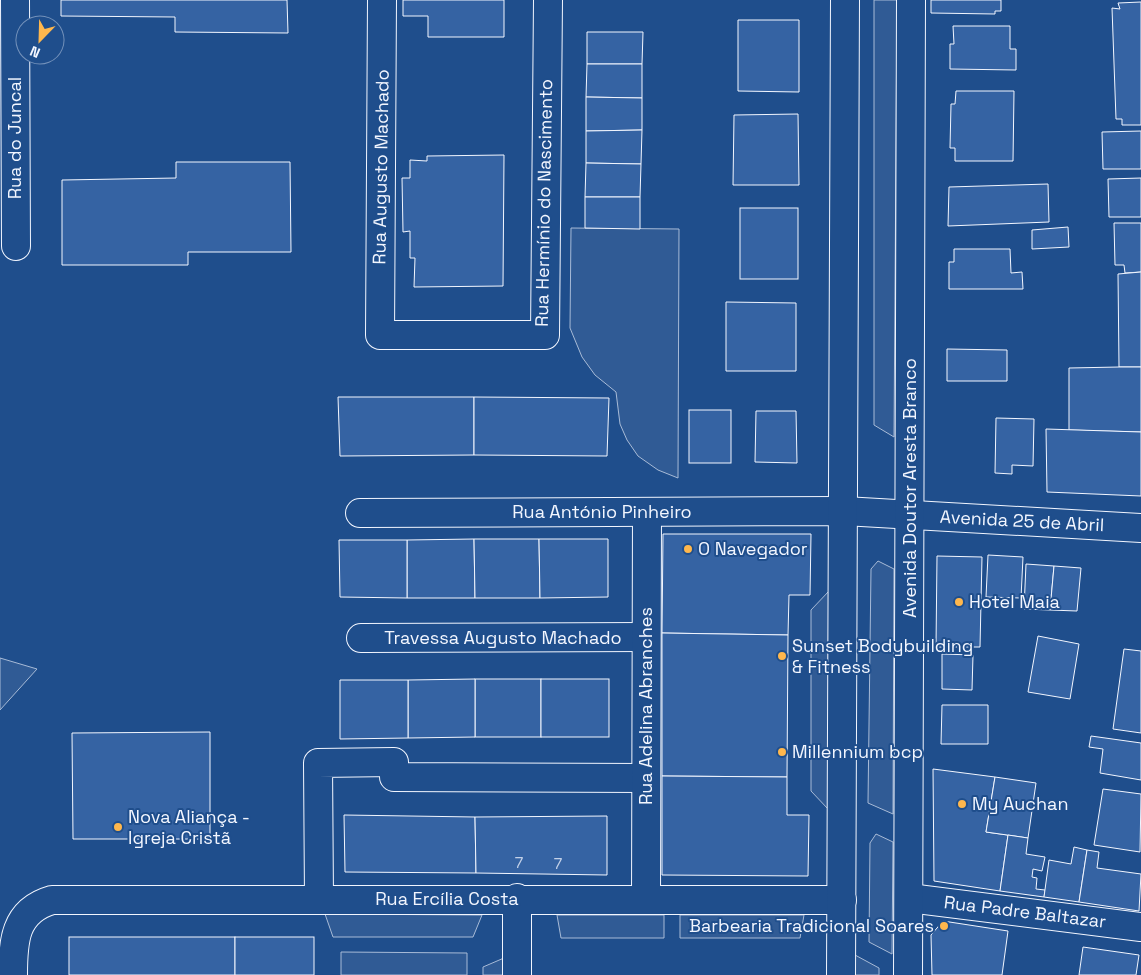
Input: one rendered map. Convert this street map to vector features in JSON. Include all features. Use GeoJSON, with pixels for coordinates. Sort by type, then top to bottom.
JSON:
{"type":"FeatureCollection","features":[{"type":"Feature","properties":{"kind":"street","name":"Rua do Juncal"},"geometry":{"type":"LineString","coordinates":[[15,0],[16,246]]}},
{"type":"Feature","properties":{"kind":"street","name":"Rua Augusto Machado"},"geometry":{"type":"LineString","coordinates":[[380,335],[382,0]]}},
{"type":"Feature","properties":{"kind":"street","name":"Rua Hermínio do Nascimento"},"geometry":{"type":"LineString","coordinates":[[380,335],[545,335],[548,0]]}},
{"type":"Feature","properties":{"kind":"street"},"geometry":{"type":"LineString","coordinates":[[841,975],[846,0]]}},
{"type":"Feature","properties":{"kind":"street","name":"Avenida Doutor Aresta Branco"},"geometry":{"type":"LineString","coordinates":[[908,975],[911,0]]}},
{"type":"Feature","properties":{"kind":"street","name":"Rua António Pinheiro"},"geometry":{"type":"LineString","coordinates":[[360,513],[844,511]]}},
{"type":"Feature","properties":{"kind":"street","name":"Avenida 25 de Abril"},"geometry":{"type":"LineString","coordinates":[[844,511],[1141,528]]}},
{"type":"Feature","properties":{"kind":"street","name":"Rua Adelina Abranches"},"geometry":{"type":"LineString","coordinates":[[646,900],[647,512]]}},
{"type":"Feature","properties":{"kind":"street","name":"Travessa Augusto Machado"},"geometry":{"type":"LineString","coordinates":[[361,638],[646,637]]}},
{"type":"Feature","properties":{"kind":"street"},"geometry":{"type":"LineString","coordinates":[[318,899],[318,763],[394,762],[394,777],[646,778]]}},
{"type":"Feature","properties":{"kind":"street"},"geometry":{"type":"LineString","coordinates":[[517,898],[517,975]]}},
{"type":"Feature","properties":{"kind":"street","name":"Rua Ercília Costa"},"geometry":{"type":"LineString","coordinates":[[13,975],[13,946],[19,927],[32,909],[52,900],[517,898],[842,900]]}},
{"type":"Feature","properties":{"kind":"street","name":"Rua Padre Baltazar"},"geometry":{"type":"LineString","coordinates":[[909,898],[1141,926]]}},
{"type":"Feature","properties":{"kind":"shaded area"},"geometry":{"type":"Polygon","coordinates":[[[874,0],[897,0],[894,437],[874,425],[874,0]]]}},
{"type":"Feature","properties":{"kind":"shaded area"},"geometry":{"type":"Polygon","coordinates":[[[571,228],[679,229],[678,478],[658,470],[638,456],[627,440],[620,424],[616,392],[595,375],[582,357],[570,328],[571,228]]]}},
{"type":"Feature","properties":{"kind":"shaded area"},"geometry":{"type":"Polygon","coordinates":[[[878,561],[894,569],[893,814],[868,803],[871,569],[878,561]]]}},
{"type":"Feature","properties":{"kind":"shaded area"},"geometry":{"type":"Polygon","coordinates":[[[829,591],[828,809],[811,791],[811,610],[829,591]]]}},
{"type":"Feature","properties":{"kind":"shaded area"},"geometry":{"type":"Polygon","coordinates":[[[0,658],[37,669],[0,710],[0,658]]]}},
{"type":"Feature","properties":{"kind":"shaded area"},"geometry":{"type":"Polygon","coordinates":[[[876,834],[893,842],[892,954],[869,942],[870,843],[876,834]]]}},
{"type":"Feature","properties":{"kind":"shaded area"},"geometry":{"type":"Polygon","coordinates":[[[325,914],[482,915],[473,937],[333,937],[325,914]]]}},
{"type":"Feature","properties":{"kind":"shaded area"},"geometry":{"type":"Polygon","coordinates":[[[557,915],[664,915],[664,938],[561,938],[557,915]]]}},
{"type":"Feature","properties":{"kind":"shaded area"},"geometry":{"type":"Polygon","coordinates":[[[680,915],[804,915],[800,938],[680,938],[680,915]]]}},
{"type":"Feature","properties":{"kind":"shaded area"},"geometry":{"type":"Polygon","coordinates":[[[341,952],[467,953],[467,975],[341,975],[341,952]]]}},
{"type":"Feature","properties":{"kind":"shaded area"},"geometry":{"type":"Polygon","coordinates":[[[855,955],[879,968],[879,975],[855,975],[855,955]]]}},
{"type":"Feature","properties":{"kind":"shaded area"},"geometry":{"type":"Polygon","coordinates":[[[504,958],[504,975],[483,975],[483,967],[504,958]]]}},
{"type":"Feature","properties":{"kind":"building"},"geometry":{"type":"Polygon","coordinates":[[[61,0],[287,0],[288,33],[175,32],[175,17],[61,15],[61,0]]]}},
{"type":"Feature","properties":{"kind":"building"},"geometry":{"type":"Polygon","coordinates":[[[403,0],[504,0],[504,37],[428,37],[428,16],[403,16],[403,0]]]}},
{"type":"Feature","properties":{"kind":"building"},"geometry":{"type":"Polygon","coordinates":[[[931,0],[1001,0],[1001,11],[995,11],[995,14],[931,13],[931,0]]]}},
{"type":"Feature","properties":{"kind":"building"},"geometry":{"type":"Polygon","coordinates":[[[1141,2],[1141,125],[1122,125],[1122,119],[1116,119],[1112,8],[1120,9],[1118,3],[1141,2]]]}},
{"type":"Feature","properties":{"kind":"building"},"geometry":{"type":"Polygon","coordinates":[[[738,20],[799,20],[799,92],[738,91],[738,20]]]}},
{"type":"Feature","properties":{"kind":"building"},"geometry":{"type":"Polygon","coordinates":[[[953,26],[1010,26],[1010,49],[1016,49],[1016,70],[950,69],[950,44],[954,44],[953,26]]]}},
{"type":"Feature","properties":{"kind":"building"},"geometry":{"type":"Polygon","coordinates":[[[587,32],[643,32],[642,64],[587,64],[587,32]]]}},
{"type":"Feature","properties":{"kind":"building"},"geometry":{"type":"Polygon","coordinates":[[[587,64],[642,64],[642,98],[586,97],[587,64]]]}},
{"type":"Feature","properties":{"kind":"building"},"geometry":{"type":"Polygon","coordinates":[[[956,91],[1014,91],[1013,161],[955,161],[955,148],[950,148],[951,104],[955,104],[956,91]]]}},
{"type":"Feature","properties":{"kind":"building"},"geometry":{"type":"Polygon","coordinates":[[[586,97],[642,98],[642,130],[586,131],[586,97]]]}},
{"type":"Feature","properties":{"kind":"building"},"geometry":{"type":"Polygon","coordinates":[[[798,114],[799,185],[733,185],[734,115],[798,114]]]}},
{"type":"Feature","properties":{"kind":"building"},"geometry":{"type":"Polygon","coordinates":[[[642,130],[641,164],[586,163],[586,131],[642,130]]]}},
{"type":"Feature","properties":{"kind":"building"},"geometry":{"type":"Polygon","coordinates":[[[1141,131],[1141,169],[1103,169],[1102,132],[1141,131]]]}},
{"type":"Feature","properties":{"kind":"building"},"geometry":{"type":"Polygon","coordinates":[[[504,155],[503,286],[414,287],[415,258],[410,258],[410,231],[403,232],[402,178],[410,178],[410,160],[427,161],[427,156],[504,155]]]}},
{"type":"Feature","properties":{"kind":"building"},"geometry":{"type":"Polygon","coordinates":[[[176,162],[290,162],[291,252],[188,252],[188,265],[62,265],[62,180],[176,178],[176,162]]]}},
{"type":"Feature","properties":{"kind":"building"},"geometry":{"type":"Polygon","coordinates":[[[586,163],[641,164],[640,197],[585,197],[586,163]]]}},
{"type":"Feature","properties":{"kind":"building"},"geometry":{"type":"Polygon","coordinates":[[[1141,178],[1141,217],[1109,217],[1108,179],[1141,178]]]}},
{"type":"Feature","properties":{"kind":"building"},"geometry":{"type":"Polygon","coordinates":[[[1048,184],[1049,222],[948,226],[949,187],[1048,184]]]}},
{"type":"Feature","properties":{"kind":"building"},"geometry":{"type":"Polygon","coordinates":[[[585,197],[640,197],[640,229],[585,228],[585,197]]]}},
{"type":"Feature","properties":{"kind":"building"},"geometry":{"type":"Polygon","coordinates":[[[740,208],[798,208],[798,279],[740,279],[740,208]]]}},
{"type":"Feature","properties":{"kind":"building"},"geometry":{"type":"Polygon","coordinates":[[[1114,223],[1141,223],[1141,272],[1125,273],[1124,265],[1115,265],[1114,223]]]}},
{"type":"Feature","properties":{"kind":"building"},"geometry":{"type":"Polygon","coordinates":[[[1068,227],[1069,247],[1032,249],[1032,230],[1068,227]]]}},
{"type":"Feature","properties":{"kind":"building"},"geometry":{"type":"Polygon","coordinates":[[[954,249],[1010,249],[1011,273],[1022,272],[1023,289],[949,289],[949,262],[954,262],[954,249]]]}},
{"type":"Feature","properties":{"kind":"building"},"geometry":{"type":"Polygon","coordinates":[[[1141,272],[1141,367],[1119,367],[1118,274],[1141,272]]]}},
{"type":"Feature","properties":{"kind":"building"},"geometry":{"type":"Polygon","coordinates":[[[726,302],[796,303],[796,371],[726,371],[726,302]]]}},
{"type":"Feature","properties":{"kind":"building"},"geometry":{"type":"Polygon","coordinates":[[[947,349],[1007,350],[1007,381],[947,381],[947,349]]]}},
{"type":"Feature","properties":{"kind":"building"},"geometry":{"type":"Polygon","coordinates":[[[1141,367],[1141,432],[1069,430],[1069,368],[1141,367]]]}},
{"type":"Feature","properties":{"kind":"building"},"geometry":{"type":"Polygon","coordinates":[[[338,397],[474,397],[474,455],[340,456],[338,397]]]}},
{"type":"Feature","properties":{"kind":"building"},"geometry":{"type":"Polygon","coordinates":[[[474,397],[609,398],[607,456],[474,455],[474,397]]]}},
{"type":"Feature","properties":{"kind":"building"},"geometry":{"type":"Polygon","coordinates":[[[689,410],[731,410],[731,463],[689,463],[689,410]]]}},
{"type":"Feature","properties":{"kind":"building"},"geometry":{"type":"Polygon","coordinates":[[[756,411],[796,411],[797,463],[755,462],[756,411]]]}},
{"type":"Feature","properties":{"kind":"building"},"geometry":{"type":"Polygon","coordinates":[[[996,418],[1034,419],[1033,466],[1012,465],[1012,474],[995,473],[996,418]]]}},
{"type":"Feature","properties":{"kind":"building"},"geometry":{"type":"Polygon","coordinates":[[[1046,429],[1141,432],[1141,496],[1047,492],[1046,429]]]}},
{"type":"Feature","properties":{"kind":"building"},"geometry":{"type":"Polygon","coordinates":[[[663,534],[811,534],[810,595],[789,595],[788,635],[662,633],[663,534]]]}},
{"type":"Feature","properties":{"kind":"building"},"geometry":{"type":"Polygon","coordinates":[[[474,539],[475,598],[407,598],[407,540],[474,539]]]}},
{"type":"Feature","properties":{"kind":"building"},"geometry":{"type":"Polygon","coordinates":[[[474,539],[539,539],[540,598],[475,598],[474,539]]]}},
{"type":"Feature","properties":{"kind":"building"},"geometry":{"type":"Polygon","coordinates":[[[539,539],[608,539],[608,597],[540,598],[539,539]]]}},
{"type":"Feature","properties":{"kind":"building"},"geometry":{"type":"Polygon","coordinates":[[[339,540],[407,540],[407,598],[340,597],[339,540]]]}},
{"type":"Feature","properties":{"kind":"building"},"geometry":{"type":"Polygon","coordinates":[[[988,555],[1023,557],[1021,598],[986,597],[988,555]]]}},
{"type":"Feature","properties":{"kind":"building","name":"Hotel Maia"},"geometry":{"type":"Polygon","coordinates":[[[937,556],[982,557],[980,647],[936,647],[937,556]]]}},
{"type":"Feature","properties":{"kind":"building"},"geometry":{"type":"Polygon","coordinates":[[[1026,564],[1054,566],[1050,610],[1024,609],[1026,564]]]}},
{"type":"Feature","properties":{"kind":"building"},"geometry":{"type":"Polygon","coordinates":[[[1054,566],[1081,568],[1077,611],[1050,610],[1054,566]]]}},
{"type":"Feature","properties":{"kind":"building"},"geometry":{"type":"Polygon","coordinates":[[[662,633],[788,635],[787,777],[662,776],[662,633]]]}},
{"type":"Feature","properties":{"kind":"building"},"geometry":{"type":"Polygon","coordinates":[[[1038,636],[1079,644],[1070,699],[1028,692],[1038,636]]]}},
{"type":"Feature","properties":{"kind":"building"},"geometry":{"type":"Polygon","coordinates":[[[1124,649],[1141,651],[1141,733],[1113,729],[1124,649]]]}},
{"type":"Feature","properties":{"kind":"building"},"geometry":{"type":"Polygon","coordinates":[[[942,654],[973,655],[972,690],[942,689],[942,654]]]}},
{"type":"Feature","properties":{"kind":"building"},"geometry":{"type":"Polygon","coordinates":[[[475,679],[541,679],[541,737],[475,737],[475,679]]]}},
{"type":"Feature","properties":{"kind":"building"},"geometry":{"type":"Polygon","coordinates":[[[475,679],[475,737],[408,738],[408,680],[475,679]]]}},
{"type":"Feature","properties":{"kind":"building"},"geometry":{"type":"Polygon","coordinates":[[[541,679],[609,679],[609,737],[541,737],[541,679]]]}},
{"type":"Feature","properties":{"kind":"building"},"geometry":{"type":"Polygon","coordinates":[[[340,680],[408,680],[408,738],[340,739],[340,680]]]}},
{"type":"Feature","properties":{"kind":"building"},"geometry":{"type":"Polygon","coordinates":[[[942,705],[988,705],[988,744],[941,744],[942,705]]]}},
{"type":"Feature","properties":{"kind":"building"},"geometry":{"type":"Polygon","coordinates":[[[210,732],[210,839],[73,839],[72,733],[210,732]]]}},
{"type":"Feature","properties":{"kind":"building"},"geometry":{"type":"Polygon","coordinates":[[[1091,736],[1141,743],[1141,780],[1100,773],[1103,749],[1089,747],[1091,736]]]}},
{"type":"Feature","properties":{"kind":"building","name":"My Auchan"},"geometry":{"type":"Polygon","coordinates":[[[933,769],[995,777],[986,832],[1008,835],[1000,891],[934,881],[933,769]]]}},
{"type":"Feature","properties":{"kind":"building"},"geometry":{"type":"Polygon","coordinates":[[[662,776],[787,777],[787,815],[809,815],[808,876],[662,875],[662,776]]]}},
{"type":"Feature","properties":{"kind":"building"},"geometry":{"type":"Polygon","coordinates":[[[995,777],[1036,783],[1028,838],[986,832],[995,777]]]}},
{"type":"Feature","properties":{"kind":"building"},"geometry":{"type":"Polygon","coordinates":[[[1103,789],[1141,794],[1140,852],[1094,845],[1103,789]]]}},
{"type":"Feature","properties":{"kind":"building"},"geometry":{"type":"Polygon","coordinates":[[[344,815],[475,817],[476,873],[345,872],[344,815]]]}},
{"type":"Feature","properties":{"kind":"building"},"geometry":{"type":"Polygon","coordinates":[[[607,816],[607,875],[476,873],[475,817],[607,816]]]}},
{"type":"Feature","properties":{"kind":"building"},"geometry":{"type":"Polygon","coordinates":[[[1008,835],[1028,838],[1026,854],[1045,857],[1042,871],[1033,869],[1032,877],[1037,878],[1036,889],[1045,890],[1044,897],[1000,891],[1008,835]]]}},
{"type":"Feature","properties":{"kind":"building"},"geometry":{"type":"Polygon","coordinates":[[[1074,847],[1087,850],[1079,902],[1044,897],[1049,860],[1071,864],[1074,847]]]}},
{"type":"Feature","properties":{"kind":"building"},"geometry":{"type":"Polygon","coordinates":[[[1087,850],[1099,852],[1097,868],[1141,874],[1139,911],[1079,902],[1087,850]]]}},
{"type":"Feature","properties":{"kind":"building"},"geometry":{"type":"Polygon","coordinates":[[[943,921],[1008,931],[1002,975],[932,975],[931,935],[943,921]]]}},
{"type":"Feature","properties":{"kind":"building"},"geometry":{"type":"Polygon","coordinates":[[[69,937],[235,937],[235,975],[69,975],[69,937]]]}},
{"type":"Feature","properties":{"kind":"building"},"geometry":{"type":"Polygon","coordinates":[[[235,937],[314,937],[314,975],[235,975],[235,937]]]}},
{"type":"Feature","properties":{"kind":"building"},"geometry":{"type":"Polygon","coordinates":[[[1083,947],[1139,955],[1136,975],[1079,975],[1083,947]]]}},
{"type":"Feature","properties":{"kind":"place","name":"O Navegador"},"geometry":{"type":"Point","coordinates":[688,549]}},
{"type":"Feature","properties":{"kind":"place","name":"Hotel Maia"},"geometry":{"type":"Point","coordinates":[959,602]}},
{"type":"Feature","properties":{"kind":"place","name":"Sunset Bodybuilding & Fitness"},"geometry":{"type":"Point","coordinates":[782,656]}},
{"type":"Feature","properties":{"kind":"place","name":"Millennium bcp"},"geometry":{"type":"Point","coordinates":[782,752]}},
{"type":"Feature","properties":{"kind":"place","name":"My Auchan"},"geometry":{"type":"Point","coordinates":[962,804]}},
{"type":"Feature","properties":{"kind":"place","name":"Nova Aliança - Igreja Cristã"},"geometry":{"type":"Point","coordinates":[118,827]}},
{"type":"Feature","properties":{"kind":"place","name":"Barbearia Tradicional Soares"},"geometry":{"type":"Point","coordinates":[944,926]}}]}
